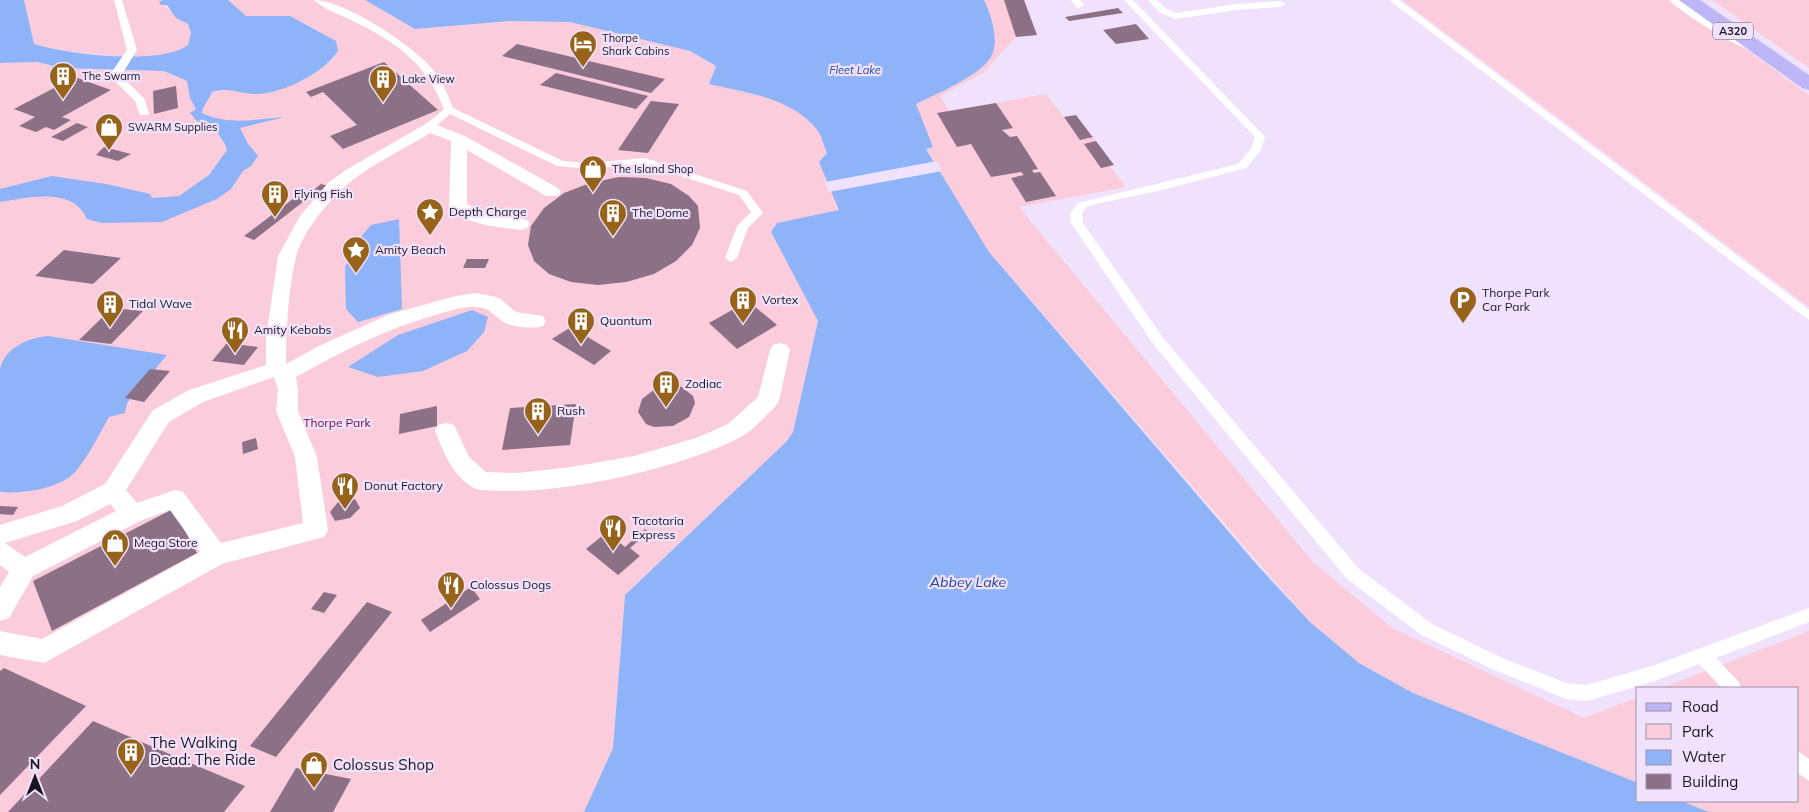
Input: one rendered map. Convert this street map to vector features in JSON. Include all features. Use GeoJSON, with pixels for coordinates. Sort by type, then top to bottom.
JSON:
{"type":"FeatureCollection","features":[{"type":"Feature","properties":{"kind":"main road","name":"A320"},"geometry":{"type":"LineString","coordinates":[[1688,0],[1809,84]]}},
{"type":"Feature","properties":{"kind":"street"},"geometry":{"type":"LineString","coordinates":[[0,642],[44,651],[216,555],[316,530],[306,457],[287,411],[288,389],[281,371],[276,337],[287,256],[306,220],[334,187],[350,175],[429,127],[459,139],[552,192]]}},
{"type":"Feature","properties":{"kind":"street"},"geometry":{"type":"LineString","coordinates":[[459,139],[458,206],[480,218],[521,224]]}},
{"type":"Feature","properties":{"kind":"street"},"geometry":{"type":"LineString","coordinates":[[0,535],[70,514],[113,491],[162,416],[196,396],[281,371],[397,319],[456,303],[476,300],[492,303],[512,318],[536,321]]}},
{"type":"Feature","properties":{"kind":"street"},"geometry":{"type":"LineString","coordinates":[[446,431],[460,463],[481,481],[517,482],[570,476],[634,465],[702,445],[736,430],[768,401],[780,350]]}},
{"type":"Feature","properties":{"kind":"street"},"geometry":{"type":"LineString","coordinates":[[113,491],[132,514]]}},
{"type":"Feature","properties":{"kind":"street"},"geometry":{"type":"LineString","coordinates":[[0,610],[24,569],[132,514],[175,499],[216,555]]}},
{"type":"Feature","properties":{"kind":"street"},"geometry":{"type":"LineString","coordinates":[[0,552],[24,569]]}},
{"type":"Feature","properties":{"kind":"lane"},"geometry":{"type":"LineString","coordinates":[[118,0],[132,50],[130,56],[119,57],[108,69],[118,69],[116,77],[140,100],[144,113]]}},
{"type":"Feature","properties":{"kind":"lane"},"geometry":{"type":"LineString","coordinates":[[318,0],[383,34],[416,56],[445,93],[449,110]]}},
{"type":"Feature","properties":{"kind":"lane"},"geometry":{"type":"LineString","coordinates":[[1128,0],[1263,136]]}},
{"type":"Feature","properties":{"kind":"lane"},"geometry":{"type":"LineString","coordinates":[[1134,0],[1263,136]]}},
{"type":"Feature","properties":{"kind":"lane"},"geometry":{"type":"LineString","coordinates":[[1142,0],[1158,16],[1176,21],[1187,21],[1236,12]]}},
{"type":"Feature","properties":{"kind":"lane"},"geometry":{"type":"LineString","coordinates":[[1152,0],[1162,10],[1175,16],[1279,2]]}},
{"type":"Feature","properties":{"kind":"lane"},"geometry":{"type":"LineString","coordinates":[[1160,0],[1168,9],[1185,12],[1245,2],[1279,2]]}},
{"type":"Feature","properties":{"kind":"lane"},"geometry":{"type":"LineString","coordinates":[[1393,0],[1809,316]]}},
{"type":"Feature","properties":{"kind":"lane"},"geometry":{"type":"LineString","coordinates":[[1673,0],[1735,41],[1778,61]]}},
{"type":"Feature","properties":{"kind":"lane"},"geometry":{"type":"LineString","coordinates":[[429,127],[449,110]]}},
{"type":"Feature","properties":{"kind":"lane"},"geometry":{"type":"LineString","coordinates":[[449,110],[561,164],[590,166],[645,162],[743,193],[757,213],[743,226],[731,258]]}},
{"type":"Feature","properties":{"kind":"lane"},"geometry":{"type":"LineString","coordinates":[[1263,136],[1256,150],[1246,164],[1242,166],[1082,205],[1076,214],[1077,223],[1159,342],[1353,574],[1426,630],[1496,663],[1566,691],[1587,694],[1614,687],[1809,615]]}},
{"type":"Feature","properties":{"kind":"lane"},"geometry":{"type":"LineString","coordinates":[[1702,655],[1731,687]]}},
{"type":"Feature","properties":{"kind":"lane"},"geometry":{"type":"LineString","coordinates":[[1799,761],[1809,772]]}},
{"type":"Feature","properties":{"kind":"green space"},"geometry":{"type":"Polygon","coordinates":[[[24,0],[163,0],[160,2],[188,24],[191,40],[188,45],[177,52],[137,56],[89,54],[34,44],[24,0]]]}},
{"type":"Feature","properties":{"kind":"green space","name":"Thorpe Park"},"geometry":{"type":"Polygon","coordinates":[[[228,0],[365,0],[415,29],[510,21],[570,22],[690,51],[716,66],[709,83],[768,98],[796,111],[808,120],[818,131],[827,153],[819,162],[822,168],[934,161],[926,148],[932,147],[915,104],[968,78],[991,57],[994,51],[995,36],[992,20],[984,0],[1004,0],[1016,37],[983,73],[940,96],[949,111],[1046,94],[1064,117],[1076,115],[1114,165],[1110,166],[1126,187],[1019,207],[1313,562],[1392,628],[1584,718],[1636,698],[1636,782],[1413,693],[1359,663],[1310,622],[989,252],[939,172],[832,192],[839,210],[777,223],[771,232],[818,321],[793,432],[786,442],[625,595],[613,748],[584,812],[0,812],[0,63],[37,62],[62,68],[164,71],[212,92],[231,89],[256,94],[273,92],[332,61],[338,51],[336,41],[290,16],[245,16],[228,0]]]}},
{"type":"Feature","properties":{"kind":"green space"},"geometry":{"type":"Polygon","coordinates":[[[1402,0],[1673,0],[1735,41],[1809,95],[1809,307],[1402,0]]]}},
{"type":"Feature","properties":{"kind":"green space"},"geometry":{"type":"Polygon","coordinates":[[[1712,0],[1809,0],[1809,68],[1712,0]]]}},
{"type":"Feature","properties":{"kind":"green space"},"geometry":{"type":"Polygon","coordinates":[[[1809,631],[1809,812],[1709,812],[1684,802],[1799,802],[1799,687],[1664,687],[1809,631]]]}},
{"type":"Feature","properties":{"kind":"water"},"geometry":{"type":"Polygon","coordinates":[[[0,0],[24,0],[34,44],[68,51],[135,57],[175,51],[188,45],[191,33],[188,24],[176,18],[167,5],[161,5],[159,2],[163,0],[228,0],[246,16],[290,16],[336,41],[338,51],[323,67],[312,75],[277,91],[254,94],[228,90],[212,92],[202,113],[212,117],[243,121],[285,117],[240,128],[248,144],[258,156],[251,166],[243,171],[231,189],[217,199],[162,222],[101,223],[87,219],[80,209],[71,202],[60,198],[36,197],[0,202],[0,189],[52,176],[106,184],[150,194],[152,198],[179,196],[209,175],[227,150],[225,144],[216,129],[197,121],[190,113],[196,109],[190,98],[187,81],[164,71],[62,68],[37,62],[0,63],[0,0]]]}},
{"type":"Feature","properties":{"kind":"water","name":"Abbey Lake"},"geometry":{"type":"Polygon","coordinates":[[[365,0],[984,0],[994,28],[994,51],[985,64],[968,78],[916,104],[933,147],[926,149],[989,252],[1258,566],[1310,622],[1359,663],[1413,693],[1636,782],[1636,802],[1684,802],[1709,812],[584,812],[613,748],[625,595],[786,442],[793,432],[818,321],[771,232],[777,223],[839,210],[819,162],[827,153],[818,131],[796,111],[783,104],[754,94],[709,84],[716,66],[690,51],[570,22],[510,21],[415,29],[365,0]]]}},
{"type":"Feature","properties":{"kind":"water"},"geometry":{"type":"Polygon","coordinates":[[[399,219],[402,309],[358,322],[346,309],[345,267],[359,239],[371,225],[399,219]]]}},
{"type":"Feature","properties":{"kind":"water"},"geometry":{"type":"Polygon","coordinates":[[[472,310],[488,317],[484,332],[467,351],[423,371],[378,377],[348,367],[398,335],[472,310]]]}},
{"type":"Feature","properties":{"kind":"water"},"geometry":{"type":"Polygon","coordinates":[[[48,336],[167,355],[127,403],[125,413],[109,417],[94,445],[76,471],[69,477],[41,489],[0,492],[0,369],[7,355],[18,345],[32,339],[48,336]]]}},
{"type":"Feature","properties":{"kind":"pier"},"geometry":{"type":"Polygon","coordinates":[[[937,161],[942,171],[829,192],[825,182],[937,161]]]}},
{"type":"Feature","properties":{"kind":"building"},"geometry":{"type":"Polygon","coordinates":[[[1004,0],[1024,0],[1037,35],[1016,37],[1004,0]]]}},
{"type":"Feature","properties":{"kind":"building"},"geometry":{"type":"Polygon","coordinates":[[[1118,8],[1123,13],[1069,21],[1065,17],[1118,8]]]}},
{"type":"Feature","properties":{"kind":"building"},"geometry":{"type":"Polygon","coordinates":[[[1136,24],[1149,39],[1116,44],[1103,30],[1136,24]]]}},
{"type":"Feature","properties":{"kind":"building","name":"Thorpe Shark Cabins"},"geometry":{"type":"Polygon","coordinates":[[[517,44],[665,79],[651,93],[502,56],[517,44]]]}},
{"type":"Feature","properties":{"kind":"building","name":"Lake View"},"geometry":{"type":"Polygon","coordinates":[[[384,62],[438,110],[343,149],[330,136],[357,125],[323,92],[311,97],[306,92],[384,62]]]}},
{"type":"Feature","properties":{"kind":"building","name":"Thorpe Shark Cabins"},"geometry":{"type":"Polygon","coordinates":[[[556,73],[648,96],[636,109],[540,85],[556,73]]]}},
{"type":"Feature","properties":{"kind":"building","name":"The Swarm"},"geometry":{"type":"Polygon","coordinates":[[[75,77],[111,90],[62,117],[71,120],[54,130],[46,127],[36,132],[19,126],[35,117],[14,109],[75,77]]]}},
{"type":"Feature","properties":{"kind":"building"},"geometry":{"type":"Polygon","coordinates":[[[176,86],[178,108],[154,114],[153,91],[176,86]]]}},
{"type":"Feature","properties":{"kind":"building"},"geometry":{"type":"Polygon","coordinates":[[[651,101],[679,104],[648,153],[618,150],[651,101]]]}},
{"type":"Feature","properties":{"kind":"building"},"geometry":{"type":"Polygon","coordinates":[[[996,103],[1013,128],[1002,130],[1010,137],[1017,136],[1038,169],[1032,170],[1034,173],[1040,172],[1056,196],[1026,202],[1011,178],[1024,175],[1021,172],[991,177],[971,144],[957,147],[937,113],[996,103]]]}},
{"type":"Feature","properties":{"kind":"building"},"geometry":{"type":"Polygon","coordinates":[[[1076,115],[1093,137],[1080,140],[1064,117],[1076,115]]]}},
{"type":"Feature","properties":{"kind":"building"},"geometry":{"type":"Polygon","coordinates":[[[77,123],[88,127],[63,141],[51,137],[77,123]]]}},
{"type":"Feature","properties":{"kind":"building"},"geometry":{"type":"Polygon","coordinates":[[[1096,141],[1114,165],[1101,168],[1084,144],[1096,141]]]}},
{"type":"Feature","properties":{"kind":"building","name":"SWARM Supplies"},"geometry":{"type":"Polygon","coordinates":[[[104,147],[131,154],[118,161],[96,155],[104,147]]]}},
{"type":"Feature","properties":{"kind":"building","name":"The Dome"},"geometry":{"type":"Polygon","coordinates":[[[619,177],[646,178],[671,184],[689,196],[698,206],[700,228],[692,245],[676,261],[654,274],[626,282],[598,285],[571,282],[549,274],[534,261],[528,245],[531,226],[544,208],[564,193],[590,183],[619,177]]]}},
{"type":"Feature","properties":{"kind":"building","name":"Flying Fish"},"geometry":{"type":"Polygon","coordinates":[[[321,184],[328,186],[317,195],[320,196],[314,200],[308,198],[254,240],[244,236],[298,195],[305,197],[321,184]]]}},
{"type":"Feature","properties":{"kind":"building"},"geometry":{"type":"Polygon","coordinates":[[[64,250],[121,258],[93,284],[35,276],[64,250]]]}},
{"type":"Feature","properties":{"kind":"building"},"geometry":{"type":"Polygon","coordinates":[[[467,259],[489,259],[485,268],[463,268],[467,259]]]}},
{"type":"Feature","properties":{"kind":"building","name":"Vortex"},"geometry":{"type":"Polygon","coordinates":[[[748,301],[777,325],[737,349],[709,323],[748,301]]]}},
{"type":"Feature","properties":{"kind":"building","name":"Tidal Wave"},"geometry":{"type":"Polygon","coordinates":[[[112,308],[143,311],[111,344],[79,340],[112,308]]]}},
{"type":"Feature","properties":{"kind":"building","name":"Quantum"},"geometry":{"type":"Polygon","coordinates":[[[571,327],[611,351],[594,365],[552,339],[571,327]]]}},
{"type":"Feature","properties":{"kind":"building","name":"Amity Kebabs"},"geometry":{"type":"Polygon","coordinates":[[[227,343],[258,347],[244,365],[212,361],[227,343]]]}},
{"type":"Feature","properties":{"kind":"building"},"geometry":{"type":"Polygon","coordinates":[[[150,369],[170,371],[144,402],[125,398],[150,369]]]}},
{"type":"Feature","properties":{"kind":"building","name":"Zodiac"},"geometry":{"type":"Polygon","coordinates":[[[673,385],[682,387],[693,396],[695,403],[689,417],[673,426],[654,427],[646,424],[638,412],[642,399],[655,389],[673,385]]]}},
{"type":"Feature","properties":{"kind":"building","name":"Rush"},"geometry":{"type":"Polygon","coordinates":[[[576,404],[570,445],[502,450],[510,408],[576,404]]]}},
{"type":"Feature","properties":{"kind":"building"},"geometry":{"type":"Polygon","coordinates":[[[437,406],[437,426],[399,434],[400,414],[437,406]]]}},
{"type":"Feature","properties":{"kind":"building"},"geometry":{"type":"Polygon","coordinates":[[[256,438],[258,449],[243,454],[242,442],[256,438]]]}},
{"type":"Feature","properties":{"kind":"building","name":"Donut Factory"},"geometry":{"type":"Polygon","coordinates":[[[355,499],[360,508],[350,518],[335,521],[330,512],[339,501],[355,499]]]}},
{"type":"Feature","properties":{"kind":"building"},"geometry":{"type":"Polygon","coordinates":[[[0,506],[18,507],[13,515],[0,514],[0,506]]]}},
{"type":"Feature","properties":{"kind":"building","name":"Mega Store"},"geometry":{"type":"Polygon","coordinates":[[[173,509],[197,553],[52,631],[33,581],[173,509]]]}},
{"type":"Feature","properties":{"kind":"building","name":"Tacotaria Express"},"geometry":{"type":"Polygon","coordinates":[[[645,529],[649,532],[630,548],[640,556],[618,575],[586,549],[607,532],[625,547],[645,529]]]}},
{"type":"Feature","properties":{"kind":"building","name":"Colossus Dogs"},"geometry":{"type":"Polygon","coordinates":[[[471,587],[480,599],[430,632],[421,620],[471,587]]]}},
{"type":"Feature","properties":{"kind":"building"},"geometry":{"type":"Polygon","coordinates":[[[324,592],[337,595],[324,613],[311,609],[324,592]]]}},
{"type":"Feature","properties":{"kind":"building"},"geometry":{"type":"Polygon","coordinates":[[[367,602],[392,612],[276,757],[250,746],[367,602]]]}},
{"type":"Feature","properties":{"kind":"building"},"geometry":{"type":"Polygon","coordinates":[[[4,668],[86,706],[0,795],[0,671],[4,668]]]}},
{"type":"Feature","properties":{"kind":"building","name":"The Walking Dead: The Ride"},"geometry":{"type":"Polygon","coordinates":[[[93,721],[245,786],[224,812],[8,812],[93,721]]]}},
{"type":"Feature","properties":{"kind":"building","name":"Colossus Shop"},"geometry":{"type":"Polygon","coordinates":[[[296,768],[351,779],[333,812],[270,812],[296,768]]]}},
{"type":"Feature","properties":{"kind":"place","name":"Thorpe Shark Cabins"},"geometry":{"type":"Point","coordinates":[583,68]}},
{"type":"Feature","properties":{"kind":"place","name":"The Swarm"},"geometry":{"type":"Point","coordinates":[63,100]}},
{"type":"Feature","properties":{"kind":"place","name":"Lake View"},"geometry":{"type":"Point","coordinates":[383,103]}},
{"type":"Feature","properties":{"kind":"place","name":"SWARM Supplies"},"geometry":{"type":"Point","coordinates":[109,151]}},
{"type":"Feature","properties":{"kind":"place","name":"The Island Shop"},"geometry":{"type":"Point","coordinates":[593,193]}},
{"type":"Feature","properties":{"kind":"place","name":"Flying Fish"},"geometry":{"type":"Point","coordinates":[275,218]}},
{"type":"Feature","properties":{"kind":"place","name":"Depth Charge"},"geometry":{"type":"Point","coordinates":[430,236]}},
{"type":"Feature","properties":{"kind":"place","name":"The Dome"},"geometry":{"type":"Point","coordinates":[613,237]}},
{"type":"Feature","properties":{"kind":"place","name":"Amity Beach"},"geometry":{"type":"Point","coordinates":[356,274]}},
{"type":"Feature","properties":{"kind":"place","name":"Vortex"},"geometry":{"type":"Point","coordinates":[743,324]}},
{"type":"Feature","properties":{"kind":"place","name":"Thorpe Park Car Park"},"geometry":{"type":"Point","coordinates":[1463,324]}},
{"type":"Feature","properties":{"kind":"place","name":"Tidal Wave"},"geometry":{"type":"Point","coordinates":[110,328]}},
{"type":"Feature","properties":{"kind":"place","name":"Quantum"},"geometry":{"type":"Point","coordinates":[581,345]}},
{"type":"Feature","properties":{"kind":"place","name":"Amity Kebabs"},"geometry":{"type":"Point","coordinates":[235,354]}},
{"type":"Feature","properties":{"kind":"place","name":"Zodiac"},"geometry":{"type":"Point","coordinates":[666,408]}},
{"type":"Feature","properties":{"kind":"place","name":"Rush"},"geometry":{"type":"Point","coordinates":[538,435]}},
{"type":"Feature","properties":{"kind":"place","name":"Donut Factory"},"geometry":{"type":"Point","coordinates":[345,510]}},
{"type":"Feature","properties":{"kind":"place","name":"Tacotaria Express"},"geometry":{"type":"Point","coordinates":[613,552]}},
{"type":"Feature","properties":{"kind":"place","name":"Mega Store"},"geometry":{"type":"Point","coordinates":[115,567]}},
{"type":"Feature","properties":{"kind":"place","name":"Colossus Dogs"},"geometry":{"type":"Point","coordinates":[451,609]}},
{"type":"Feature","properties":{"kind":"place","name":"The Walking Dead: The Ride"},"geometry":{"type":"Point","coordinates":[131,776]}},
{"type":"Feature","properties":{"kind":"place","name":"Colossus Shop"},"geometry":{"type":"Point","coordinates":[314,789]}},
{"type":"Feature","properties":{"kind":"water label","name":"Fleet Lake"},"geometry":{"type":"Point","coordinates":[855,70]}}]}
